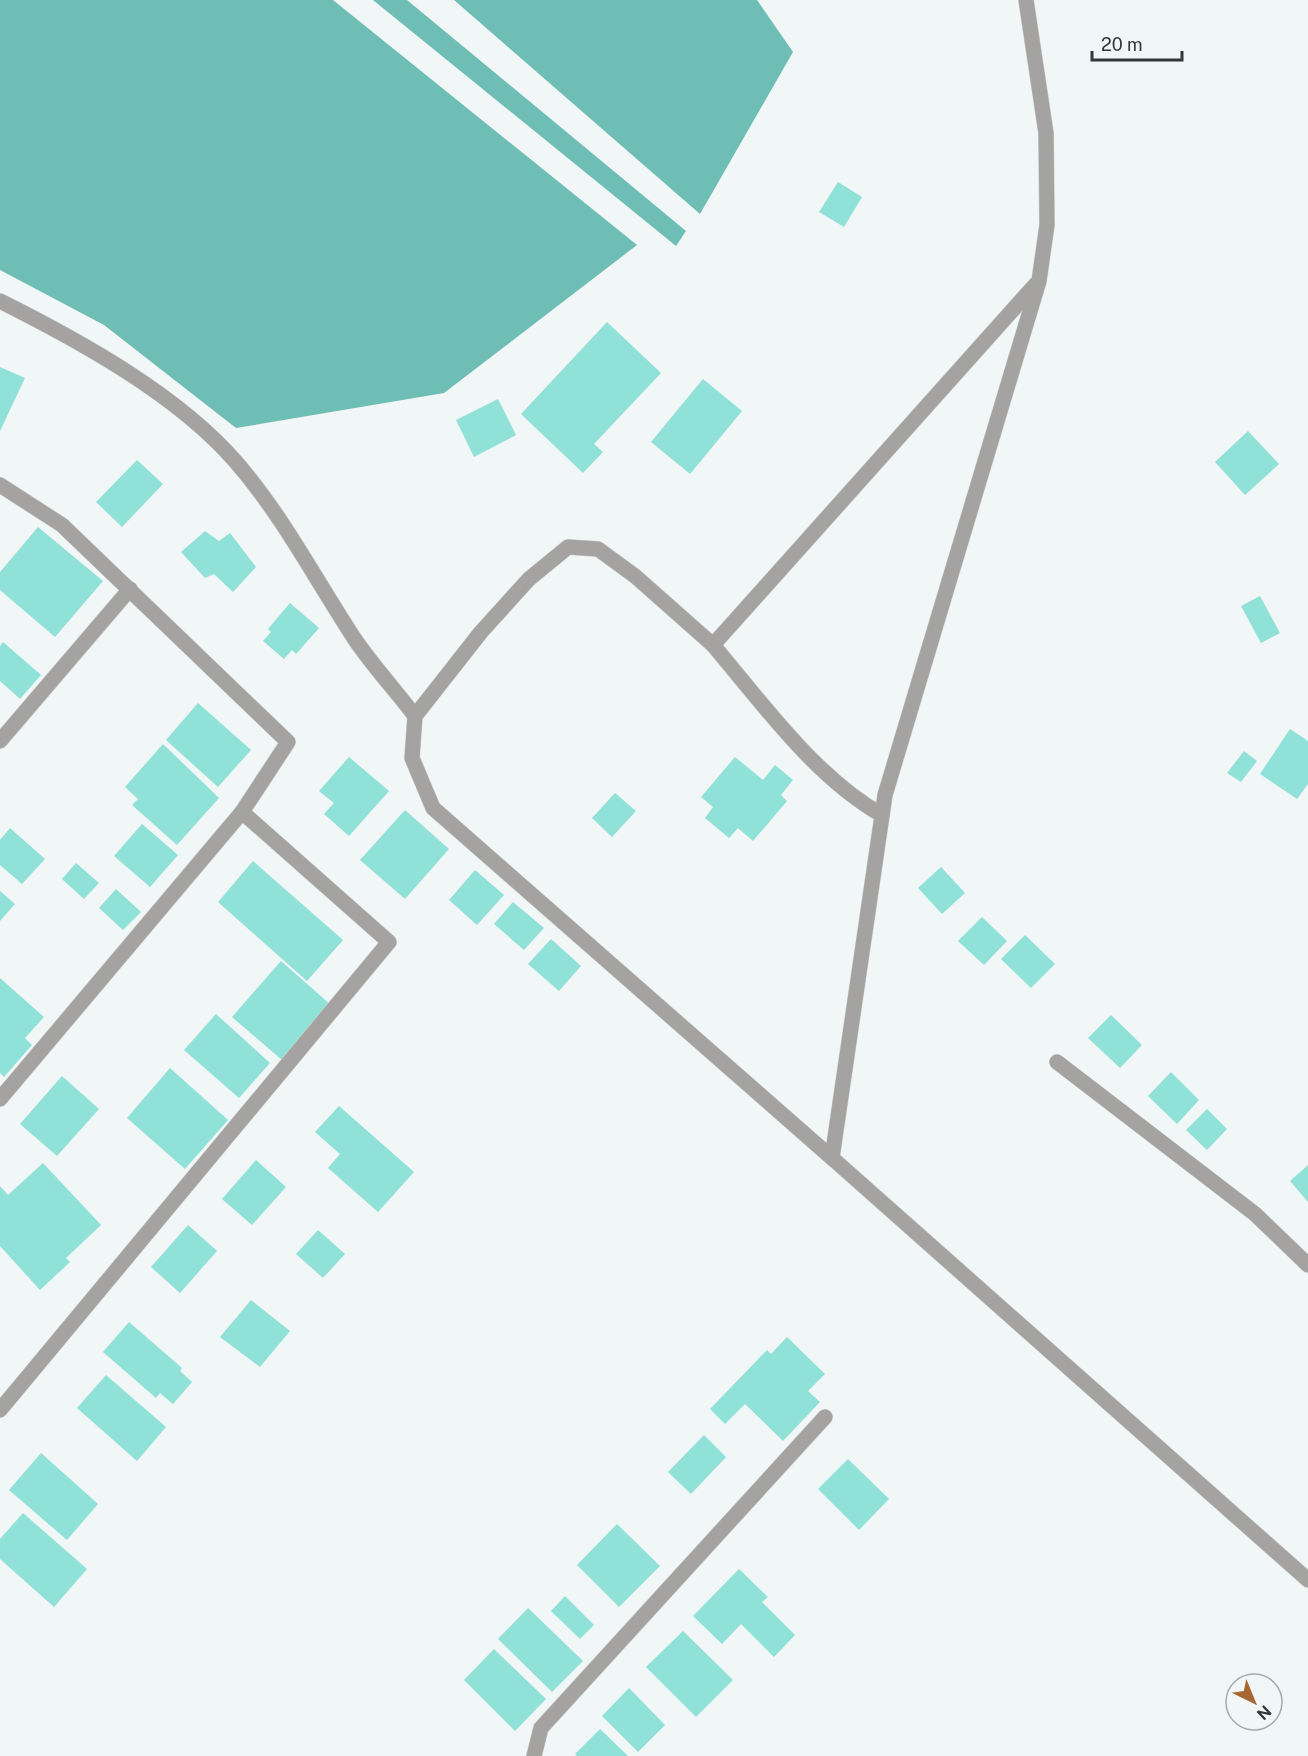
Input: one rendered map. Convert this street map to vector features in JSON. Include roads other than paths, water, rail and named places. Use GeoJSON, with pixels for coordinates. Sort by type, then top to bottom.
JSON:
{"type":"FeatureCollection","features":[{"type":"Feature","properties":{"kind":"street"},"geometry":{"type":"LineString","coordinates":[[832,1158],[885,795],[1039,281],[1047,225],[1046,133],[1026,0]]}},
{"type":"Feature","properties":{"kind":"street"},"geometry":{"type":"LineString","coordinates":[[713,645],[1039,281]]}},
{"type":"Feature","properties":{"kind":"street"},"geometry":{"type":"LineString","coordinates":[[0,301],[121,370],[180,408],[236,462],[283,527],[357,643],[416,716]]}},
{"type":"Feature","properties":{"kind":"street"},"geometry":{"type":"LineString","coordinates":[[0,485],[62,525],[288,742],[242,812],[0,1099]]}},
{"type":"Feature","properties":{"kind":"street"},"geometry":{"type":"LineString","coordinates":[[882,815],[859,802],[784,729],[713,645],[635,576],[598,549],[568,547],[529,579],[481,632],[416,716],[412,758],[433,808],[1308,1580]]}},
{"type":"Feature","properties":{"kind":"street"},"geometry":{"type":"LineString","coordinates":[[0,741],[130,588]]}},
{"type":"Feature","properties":{"kind":"street"},"geometry":{"type":"LineString","coordinates":[[0,1410],[389,942],[242,812]]}},
{"type":"Feature","properties":{"kind":"street"},"geometry":{"type":"LineString","coordinates":[[1057,1062],[1255,1214],[1308,1265]]}},
{"type":"Feature","properties":{"kind":"street"},"geometry":{"type":"LineString","coordinates":[[534,1756],[542,1728],[825,1417]]}},
{"type":"Feature","properties":{"kind":"water"},"geometry":{"type":"Polygon","coordinates":[[[0,0],[333,0],[637,245],[444,393],[236,428],[104,325],[0,270],[0,0]]]}},
{"type":"Feature","properties":{"kind":"water"},"geometry":{"type":"Polygon","coordinates":[[[373,0],[407,0],[686,231],[676,246],[373,0]]]}},
{"type":"Feature","properties":{"kind":"water"},"geometry":{"type":"Polygon","coordinates":[[[454,0],[757,0],[793,52],[700,214],[454,0]]]}}]}
